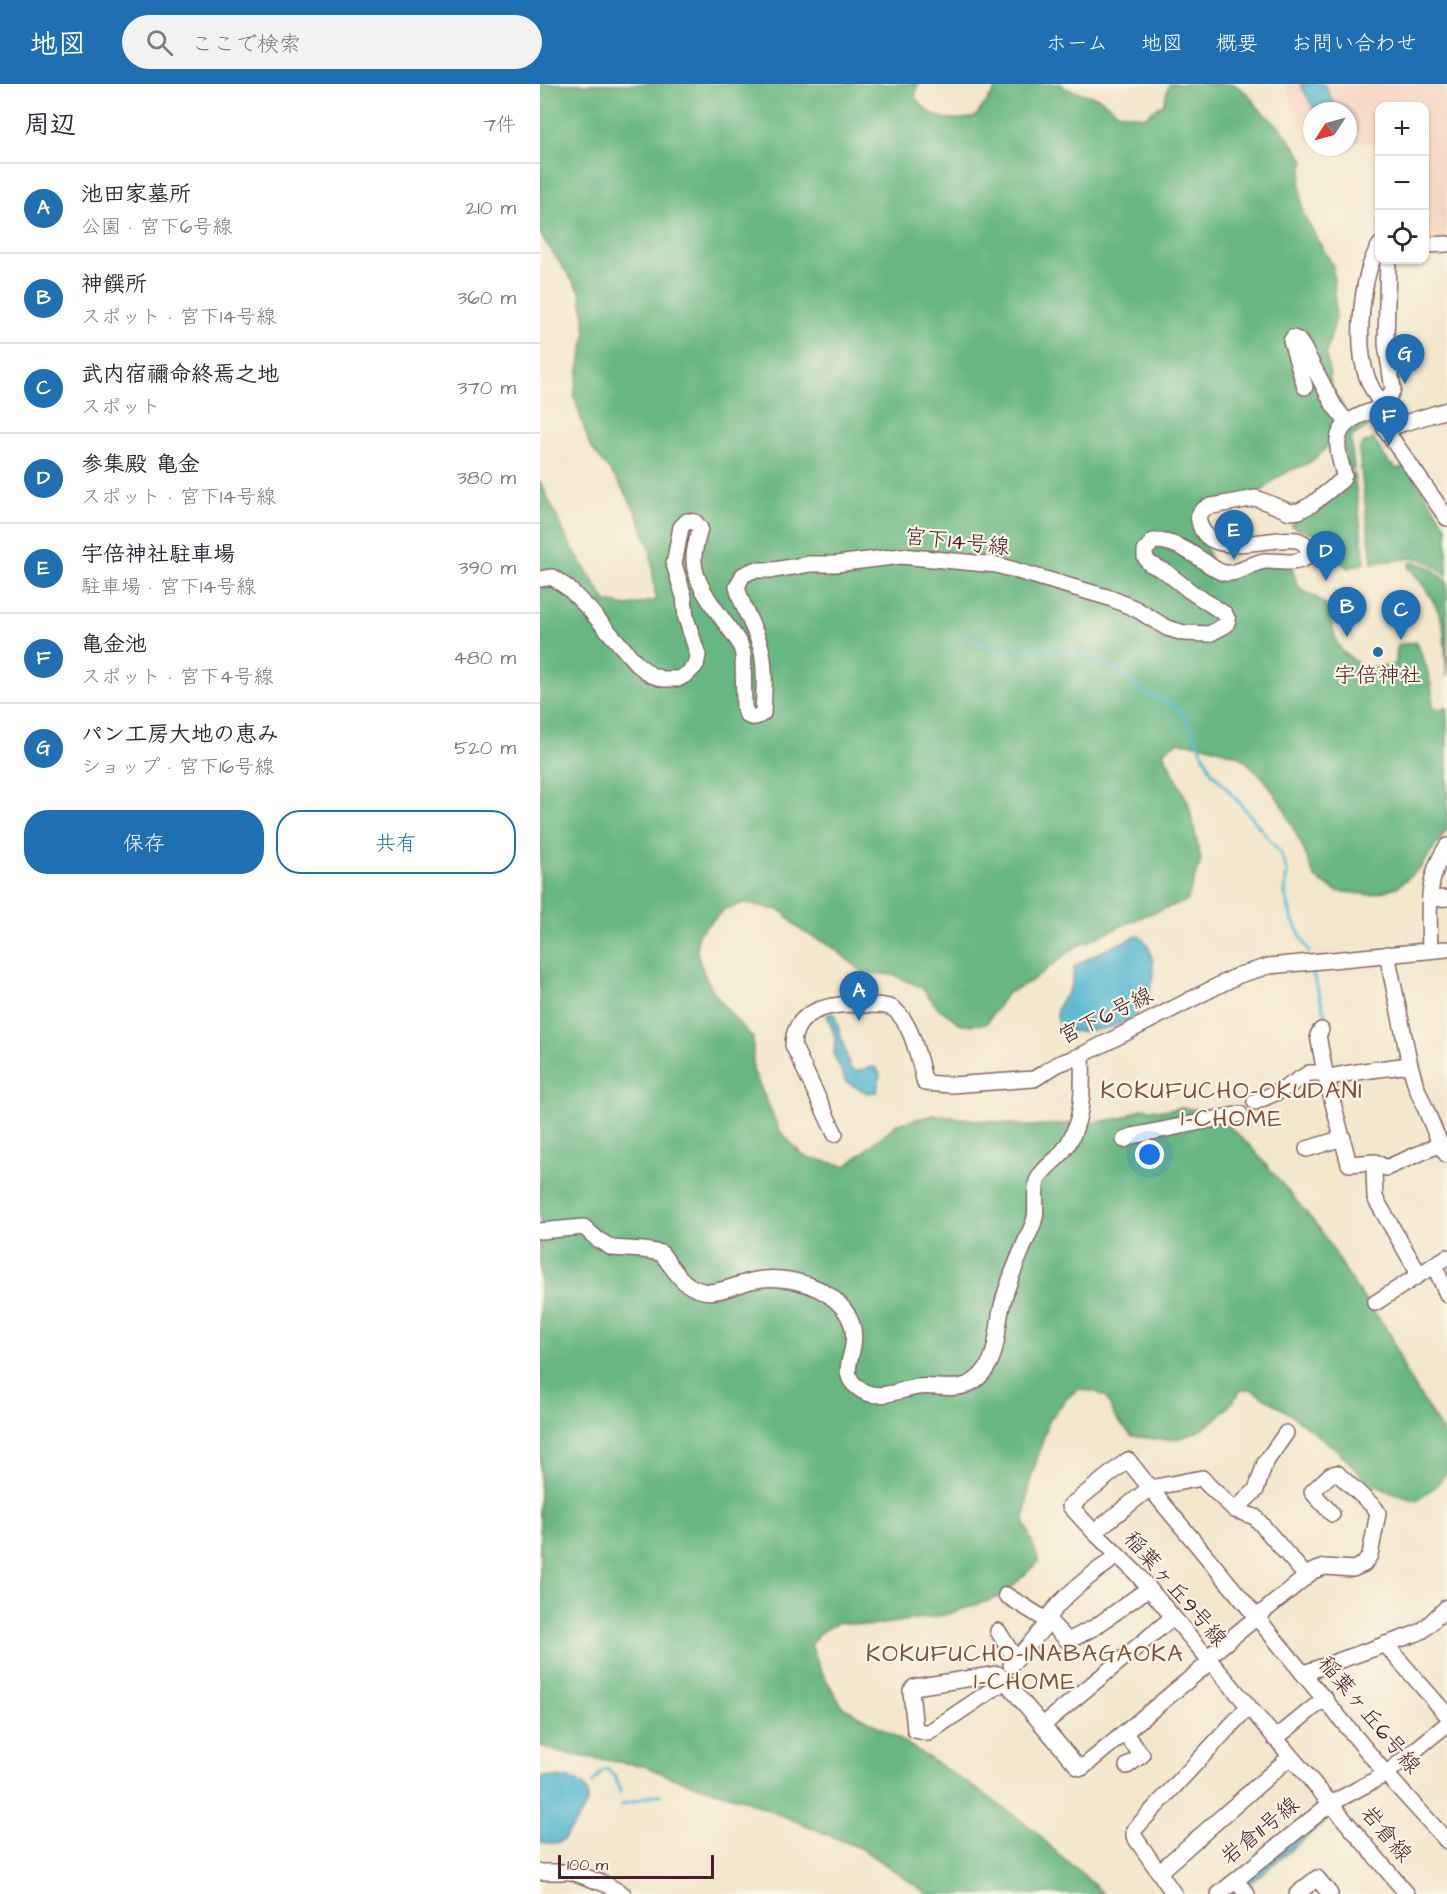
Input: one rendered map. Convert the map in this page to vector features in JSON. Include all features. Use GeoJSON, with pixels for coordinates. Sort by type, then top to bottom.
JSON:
{"type":"FeatureCollection","features":[{"type":"Feature","properties":{"kind":"street"},"geometry":{"type":"LineString","coordinates":[[1429,245],[1447,244]]}},
{"type":"Feature","properties":{"kind":"street"},"geometry":{"type":"LineString","coordinates":[[1375,256],[1368,271],[1364,292],[1362,338],[1366,375],[1370,386],[1384,406],[1391,427],[1447,518]]}},
{"type":"Feature","properties":{"kind":"street"},"geometry":{"type":"LineString","coordinates":[[1305,387],[1291,340],[1293,338],[1301,344],[1334,406],[1347,422],[1363,413],[1384,406],[1393,389],[1386,344],[1388,264]]}},
{"type":"Feature","properties":{"kind":"street"},"geometry":{"type":"LineString","coordinates":[[1391,427],[1447,410]]}},
{"type":"Feature","properties":{"kind":"street","name":"宮下14号線"},"geometry":{"type":"LineString","coordinates":[[540,579],[552,577],[568,588],[637,664],[651,675],[663,679],[678,679],[696,665],[698,655],[686,618],[684,597],[674,564],[681,527],[687,521],[695,522],[700,528],[693,564],[704,591],[741,644],[744,707],[751,718],[763,713],[763,666],[760,647],[740,600],[737,587],[743,575],[754,570],[774,570],[810,564],[836,564],[901,556],[997,565],[1110,598],[1136,609],[1167,628],[1184,633],[1209,634],[1226,625],[1228,620],[1226,614],[1190,591],[1166,572],[1149,563],[1144,557],[1148,546],[1160,541],[1181,547],[1216,570],[1226,573],[1259,562],[1292,563],[1306,558],[1309,552],[1305,544],[1296,540],[1252,544],[1220,543],[1210,540],[1199,526],[1198,517],[1201,510],[1214,505],[1256,498],[1290,512],[1311,505],[1342,480],[1344,475],[1338,440],[1347,422]]}},
{"type":"Feature","properties":{"kind":"street"},"geometry":{"type":"LineString","coordinates":[[1430,950],[1430,885],[1434,870],[1447,846]]}},
{"type":"Feature","properties":{"kind":"street"},"geometry":{"type":"LineString","coordinates":[[1430,899],[1447,898]]}},
{"type":"Feature","properties":{"kind":"street","name":"宮下6号線"},"geometry":{"type":"LineString","coordinates":[[834,1134],[793,1045],[793,1034],[804,1018],[824,1006],[855,1004],[891,1007],[904,1020],[911,1035],[925,1083],[951,1085],[1034,1079],[1058,1064],[1082,1055],[1239,975],[1269,966],[1447,949]]}},
{"type":"Feature","properties":{"kind":"street"},"geometry":{"type":"LineString","coordinates":[[1321,1030],[1318,1035],[1349,1164],[1369,1162],[1386,1168],[1444,1149],[1416,1086],[1387,954]]}},
{"type":"Feature","properties":{"kind":"street"},"geometry":{"type":"LineString","coordinates":[[540,1231],[584,1227],[597,1239],[612,1248],[661,1253],[684,1282],[695,1289],[704,1291],[714,1293],[751,1281],[775,1278],[809,1285],[833,1297],[847,1313],[854,1335],[849,1361],[849,1376],[856,1387],[877,1395],[919,1387],[962,1387],[973,1382],[990,1363],[996,1347],[1002,1306],[1035,1218],[1037,1182],[1069,1142],[1081,1113],[1082,1055]]}},
{"type":"Feature","properties":{"kind":"street"},"geometry":{"type":"LineString","coordinates":[[1327,1078],[1350,1072],[1360,1073],[1410,1065]]}},
{"type":"Feature","properties":{"kind":"street"},"geometry":{"type":"LineString","coordinates":[[1255,1102],[1282,1090],[1308,1073],[1323,1074],[1327,1078]]}},
{"type":"Feature","properties":{"kind":"street"},"geometry":{"type":"LineString","coordinates":[[1124,1140],[1132,1136],[1240,1114]]}},
{"type":"Feature","properties":{"kind":"street"},"geometry":{"type":"LineString","coordinates":[[1307,1149],[1343,1138]]}},
{"type":"Feature","properties":{"kind":"street"},"geometry":{"type":"LineString","coordinates":[[1379,1164],[1374,1170],[1375,1198],[1419,1274]]}},
{"type":"Feature","properties":{"kind":"street"},"geometry":{"type":"LineString","coordinates":[[1375,1303],[1440,1261],[1447,1294]]}},
{"type":"Feature","properties":{"kind":"street"},"geometry":{"type":"LineString","coordinates":[[1235,1510],[1256,1490],[1265,1463],[1286,1433]]}},
{"type":"Feature","properties":{"kind":"street"},"geometry":{"type":"LineString","coordinates":[[1094,1532],[1070,1506],[1128,1460],[1150,1488],[1202,1478],[1235,1510],[1255,1517],[1306,1576]]}},
{"type":"Feature","properties":{"kind":"street"},"geometry":{"type":"LineString","coordinates":[[1002,1677],[1078,1767],[1082,1768],[1306,1576],[1320,1568],[1358,1568],[1364,1564],[1370,1555],[1378,1513],[1337,1473],[1330,1475],[1312,1492],[1332,1514]]}},
{"type":"Feature","properties":{"kind":"street","name":"稲葉ヶ丘9号線"},"geometry":{"type":"LineString","coordinates":[[1257,1618],[1150,1488],[1094,1532],[1149,1588],[1330,1803]]}},
{"type":"Feature","properties":{"kind":"street"},"geometry":{"type":"LineString","coordinates":[[1002,1677],[914,1687],[911,1690],[915,1730],[928,1733],[1002,1677],[1046,1625],[1046,1620],[1051,1613],[1086,1579],[1118,1556]]}},
{"type":"Feature","properties":{"kind":"street"},"geometry":{"type":"LineString","coordinates":[[1006,1595],[1050,1622],[1068,1641],[1095,1627],[1149,1588]]}},
{"type":"Feature","properties":{"kind":"street"},"geometry":{"type":"LineString","coordinates":[[1304,1673],[1422,1631],[1447,1607]]}},
{"type":"Feature","properties":{"kind":"street"},"geometry":{"type":"LineString","coordinates":[[1043,1725],[1173,1617]]}},
{"type":"Feature","properties":{"kind":"street","name":"稲葉ヶ丘6号線"},"geometry":{"type":"LineString","coordinates":[[1257,1618],[1386,1774],[1447,1841]]}},
{"type":"Feature","properties":{"kind":"street"},"geometry":{"type":"LineString","coordinates":[[998,1631],[1016,1660]]}},
{"type":"Feature","properties":{"kind":"street"},"geometry":{"type":"LineString","coordinates":[[1386,1644],[1447,1715]]}},
{"type":"Feature","properties":{"kind":"street"},"geometry":{"type":"LineString","coordinates":[[1275,1739],[1325,1698]]}},
{"type":"Feature","properties":{"kind":"street"},"geometry":{"type":"LineString","coordinates":[[1174,1894],[1134,1836],[1134,1830],[1248,1707]]}},
{"type":"Feature","properties":{"kind":"street","name":"岩倉11号線"},"geometry":{"type":"LineString","coordinates":[[1219,1894],[1330,1803],[1386,1774],[1447,1724]]}},
{"type":"Feature","properties":{"kind":"street"},"geometry":{"type":"LineString","coordinates":[[1124,1733],[1146,1752],[1127,1766]]}},
{"type":"Feature","properties":{"kind":"street"},"geometry":{"type":"LineString","coordinates":[[1159,1872],[1290,1757]]}},
{"type":"Feature","properties":{"kind":"street","name":"岩倉線"},"geometry":{"type":"LineString","coordinates":[[1330,1803],[1407,1894]]}},
{"type":"Feature","properties":{"kind":"street"},"geometry":{"type":"LineString","coordinates":[[540,1872],[572,1872],[605,1884],[623,1894]]}},
{"type":"Feature","properties":{"kind":"street"},"geometry":{"type":"LineString","coordinates":[[1297,1894],[1317,1878],[1330,1894]]}},
{"type":"Feature","properties":{"kind":"street"},"geometry":{"type":"LineString","coordinates":[[1236,1881],[1247,1894]]}},
{"type":"Feature","properties":{"kind":"shaded area"},"geometry":{"type":"Polygon","coordinates":[[[1285,84],[1447,84],[1447,241],[1429,242],[1429,102],[1375,102],[1375,146],[1365,142],[1357,142],[1357,102],[1303,102],[1303,129],[1285,84]]]}},
{"type":"Feature","properties":{"kind":"green space"},"geometry":{"type":"Polygon","coordinates":[[[540,84],[918,84],[915,97],[921,105],[941,118],[957,119],[975,117],[1000,84],[1062,84],[1064,88],[1099,98],[1118,112],[1144,117],[1164,103],[1169,84],[1234,84],[1248,94],[1261,111],[1281,128],[1304,160],[1300,182],[1303,214],[1333,266],[1336,318],[1326,354],[1332,388],[1343,407],[1341,416],[1330,442],[1311,462],[1280,476],[1255,495],[1209,502],[1199,531],[1216,572],[1260,564],[1293,568],[1297,584],[1301,589],[1316,597],[1327,607],[1337,643],[1343,652],[1365,668],[1394,665],[1397,645],[1416,642],[1429,674],[1433,707],[1435,709],[1447,708],[1447,830],[1420,868],[1397,887],[1371,895],[1336,891],[1315,878],[1282,805],[1264,779],[1240,756],[1204,745],[1178,742],[1163,752],[1188,802],[1201,860],[1187,901],[1146,915],[1077,946],[1033,980],[1006,994],[986,1024],[962,1025],[937,1007],[921,987],[893,975],[864,973],[832,947],[800,930],[782,911],[745,903],[725,909],[699,933],[697,944],[700,964],[711,988],[753,1038],[753,1070],[780,1131],[803,1156],[846,1166],[897,1124],[934,1115],[1028,1126],[1123,1118],[1143,1108],[1212,1110],[1251,1147],[1320,1229],[1359,1292],[1390,1333],[1406,1373],[1447,1439],[1447,1472],[1436,1486],[1417,1501],[1368,1482],[1337,1450],[1290,1414],[1251,1389],[1241,1390],[1221,1415],[1204,1428],[1184,1437],[1164,1440],[1132,1436],[1115,1418],[1106,1397],[1097,1392],[1078,1389],[1064,1401],[1049,1421],[1030,1481],[1024,1521],[1039,1561],[1002,1596],[945,1615],[870,1626],[839,1622],[818,1634],[811,1645],[821,1671],[842,1706],[892,1734],[987,1796],[1034,1830],[1104,1894],[928,1894],[862,1849],[742,1799],[673,1778],[644,1766],[572,1755],[540,1746],[540,481],[569,543],[606,602],[628,606],[656,600],[650,548],[634,508],[617,480],[590,446],[574,396],[586,333],[581,293],[540,234],[540,84]]]}},
{"type":"Feature","properties":{"kind":"green space"},"geometry":{"type":"Polygon","coordinates":[[[1378,413],[1379,420],[1351,437],[1354,469],[1347,472],[1342,434],[1378,413]]]}},
{"type":"Feature","properties":{"kind":"green space"},"geometry":{"type":"Polygon","coordinates":[[[1373,439],[1389,463],[1398,469],[1407,466],[1447,528],[1447,576],[1428,562],[1414,558],[1372,563],[1359,452],[1361,445],[1373,439]]]}},
{"type":"Feature","properties":{"kind":"green space"},"geometry":{"type":"Polygon","coordinates":[[[1354,473],[1365,563],[1348,568],[1340,562],[1322,539],[1291,525],[1344,481],[1347,475],[1354,473]]]}},
{"type":"Feature","properties":{"kind":"green space"},"geometry":{"type":"Polygon","coordinates":[[[1415,562],[1432,568],[1447,582],[1447,677],[1443,624],[1429,594],[1409,568],[1410,563],[1415,562]]]}},
{"type":"Feature","properties":{"kind":"water"},"geometry":{"type":"Polygon","coordinates":[[[1300,84],[1324,84],[1333,102],[1310,102],[1300,84]]]}},
{"type":"Feature","properties":{"kind":"water"},"geometry":{"type":"Polygon","coordinates":[[[1140,936],[1147,945],[1153,966],[1150,989],[1140,1009],[1127,1021],[1109,1028],[1077,1031],[1061,1029],[1057,1010],[1071,986],[1074,967],[1140,936]]]}},
{"type":"Feature","properties":{"kind":"water"},"geometry":{"type":"Polygon","coordinates":[[[834,1013],[850,1067],[855,1072],[871,1067],[876,1068],[880,1074],[877,1092],[867,1093],[846,1082],[834,1055],[835,1037],[827,1015],[834,1013]]]}},
{"type":"Feature","properties":{"kind":"water"},"geometry":{"type":"Polygon","coordinates":[[[540,1777],[573,1779],[584,1786],[587,1792],[582,1814],[559,1842],[540,1842],[540,1777]]]}},
{"type":"Feature","properties":{"kind":"water"},"geometry":{"type":"Polygon","coordinates":[[[1327,1814],[1333,1815],[1237,1894],[1229,1894],[1327,1814]]]}},
{"type":"Feature","properties":{"kind":"waterway"},"geometry":{"type":"LineString","coordinates":[[966,635],[990,647],[1000,649],[1029,646],[1082,653],[1125,676],[1141,691],[1178,708],[1191,727],[1211,771],[1281,854],[1287,871],[1285,893],[1292,919],[1309,952]]}},
{"type":"Feature","properties":{"kind":"waterway"},"geometry":{"type":"LineString","coordinates":[[1311,968],[1326,1017],[1321,1025]]}},
{"type":"Feature","properties":{"kind":"waterway"},"geometry":{"type":"LineString","coordinates":[[592,1784],[601,1772],[607,1769],[616,1778],[620,1792]]}},
{"type":"Feature","properties":{"kind":"waterway"},"geometry":{"type":"LineString","coordinates":[[622,1805],[653,1795],[661,1795]]}},
{"type":"Feature","properties":{"kind":"place","name":"パン工房大地の恵み"},"geometry":{"type":"Point","coordinates":[1405,384]}},
{"type":"Feature","properties":{"kind":"place","name":"亀金池"},"geometry":{"type":"Point","coordinates":[1389,446]}},
{"type":"Feature","properties":{"kind":"place","name":"宇倍神社駐車場"},"geometry":{"type":"Point","coordinates":[1234,560]}},
{"type":"Feature","properties":{"kind":"place","name":"参集殿 亀金"},"geometry":{"type":"Point","coordinates":[1326,581]}},
{"type":"Feature","properties":{"kind":"place","name":"神饌所"},"geometry":{"type":"Point","coordinates":[1347,637]}},
{"type":"Feature","properties":{"kind":"place","name":"武内宿禰命終焉之地"},"geometry":{"type":"Point","coordinates":[1401,640]}},
{"type":"Feature","properties":{"kind":"place","name":"宇倍神社"},"geometry":{"type":"Point","coordinates":[1378,652]}},
{"type":"Feature","properties":{"kind":"place","name":"池田家墓所"},"geometry":{"type":"Point","coordinates":[859,1021]}},
{"type":"Feature","properties":{"kind":"district","name":"KOKUFUCHO-OKUDANI 1-CHOME"},"geometry":{"type":"Point","coordinates":[1232,1105]}},
{"type":"Feature","properties":{"kind":"district","name":"KOKUFUCHO-INABAGAOKA 1-CHOME"},"geometry":{"type":"Point","coordinates":[1025,1668]}}]}
